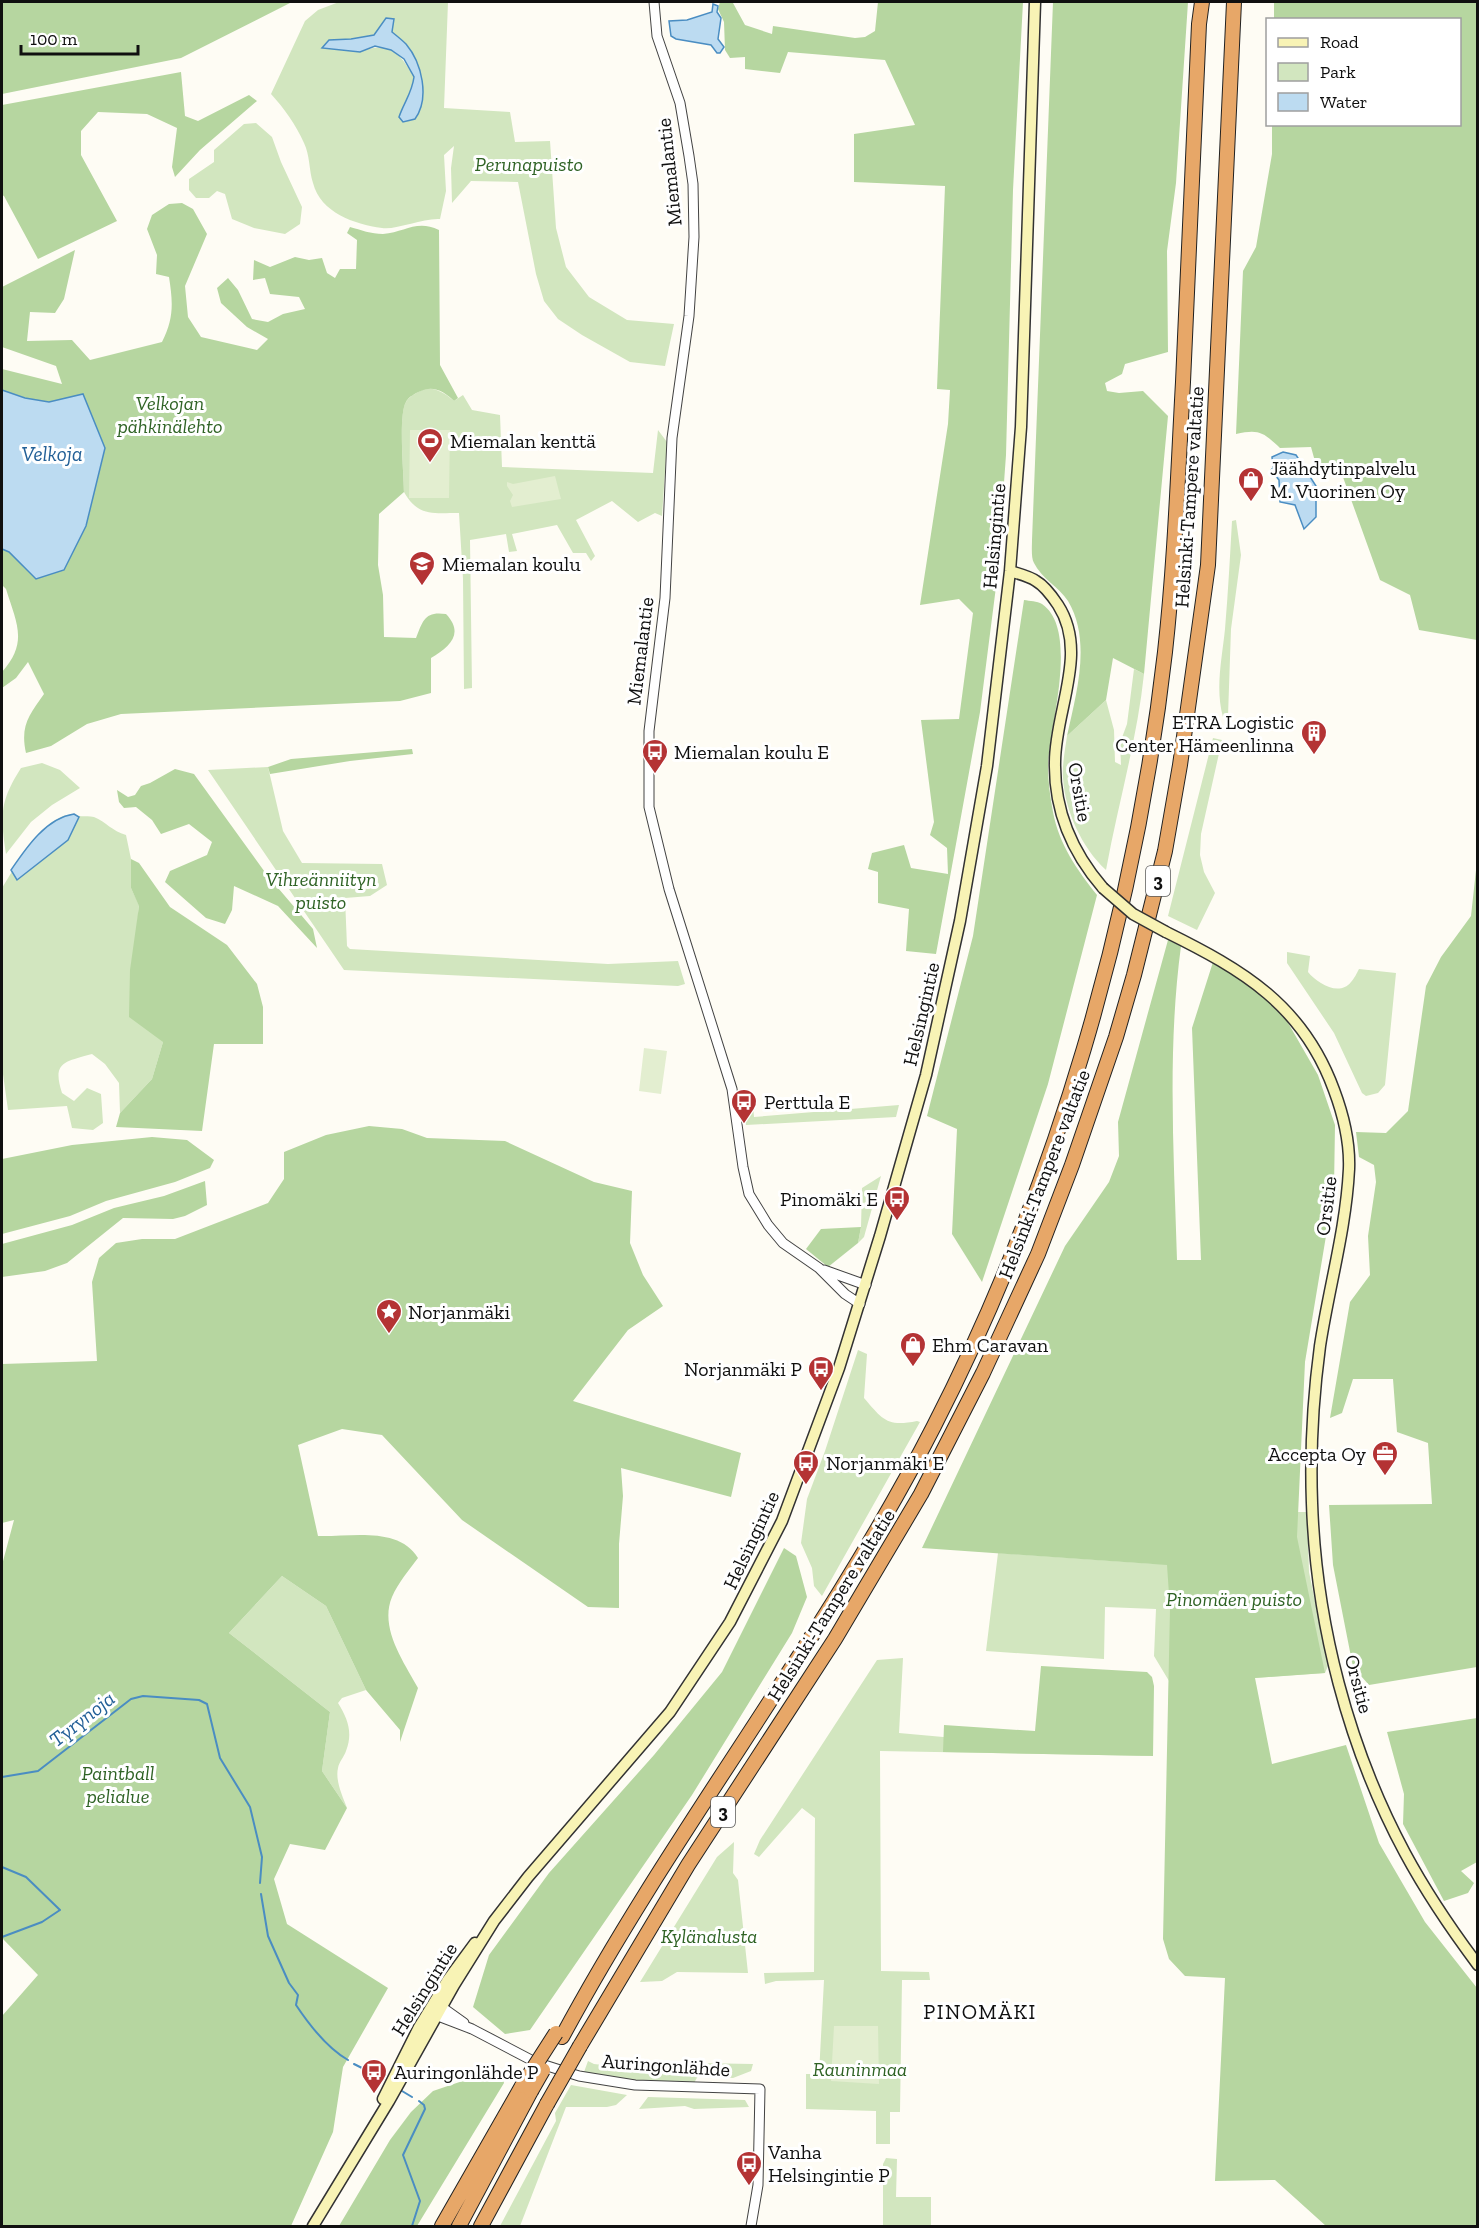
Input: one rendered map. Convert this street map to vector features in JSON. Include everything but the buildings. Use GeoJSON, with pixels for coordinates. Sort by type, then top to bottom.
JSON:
{"type":"FeatureCollection","features":[{"type":"Feature","properties":{"kind":"highway","name":"Helsinki-Tampere valtatie"},"geometry":{"type":"LineString","coordinates":[[459,2226],[527,2089],[559,2035],[662,1869],[868,1548],[933,1428],[991,1306],[1048,1156],[1071,1088],[1103,976],[1142,813],[1165,653],[1175,547],[1199,24],[1202,2]]}},
{"type":"Feature","properties":{"kind":"highway","name":"Helsinki-Tampere valtatie"},"geometry":{"type":"LineString","coordinates":[[481,2226],[580,2046],[688,1865],[836,1639],[921,1494],[983,1373],[1038,1254],[1116,1037],[1165,851],[1182,755],[1208,565],[1234,2]]}},
{"type":"Feature","properties":{"kind":"highway"},"geometry":{"type":"LineString","coordinates":[[442,2226],[527,2089]]}},
{"type":"Feature","properties":{"kind":"main road","name":"Helsingintie"},"geometry":{"type":"LineString","coordinates":[[313,2226],[379,2114],[435,2009],[494,1921],[528,1877],[670,1712],[730,1622],[782,1521],[823,1415],[860,1304],[926,1075],[960,921],[987,766],[1010,572],[1024,356],[1035,2]]}},
{"type":"Feature","properties":{"kind":"main road","name":"Orsitie"},"geometry":{"type":"LineString","coordinates":[[1010,572],[1041,585],[1053,597],[1066,621],[1071,650],[1070,674],[1057,742],[1056,787],[1059,808],[1073,845],[1082,861],[1103,888],[1133,914],[1226,963],[1264,989],[1283,1006],[1314,1045],[1328,1072],[1339,1104],[1346,1136],[1349,1166],[1341,1231],[1320,1346],[1311,1446],[1312,1505],[1321,1598],[1349,1718],[1386,1813],[1427,1890],[1478,1965]]}},
{"type":"Feature","properties":{"kind":"street","name":"Miemalantie"},"geometry":{"type":"LineString","coordinates":[[654,2],[657,36],[680,103],[693,184],[694,237],[689,316],[672,438],[665,598],[648,741],[650,807],[669,889],[732,1089],[749,1194],[775,1234],[794,1252],[819,1268],[845,1294],[860,1304]]}},
{"type":"Feature","properties":{"kind":"street","name":"Miemalantie"},"geometry":{"type":"LineString","coordinates":[[819,1268],[866,1285]]}},
{"type":"Feature","properties":{"kind":"street","name":"Auringonlähde"},"geometry":{"type":"LineString","coordinates":[[435,2009],[536,2062],[579,2076],[635,2085],[760,2089],[759,2177],[751,2226]]}},
{"type":"Feature","properties":{"kind":"green space"},"geometry":{"type":"Polygon","coordinates":[[[2,2],[292,2],[181,58],[2,94],[2,2]]]}},
{"type":"Feature","properties":{"kind":"green space","name":"Perunapuisto"},"geometry":{"type":"Polygon","coordinates":[[[339,2],[448,2],[444,108],[510,112],[515,142],[550,141],[556,228],[566,267],[589,297],[627,320],[674,324],[665,366],[630,362],[558,319],[544,301],[536,274],[518,182],[471,181],[452,203],[451,168],[454,146],[444,155],[446,191],[440,219],[382,228],[350,220],[323,202],[313,183],[306,148],[301,136],[271,94],[305,21],[318,10],[339,2]],[[386,18],[374,35],[329,40],[360,52],[379,47],[398,55],[414,77],[412,92],[402,107],[423,85],[407,45],[392,32],[386,18]]]}},
{"type":"Feature","properties":{"kind":"green space"},"geometry":{"type":"Polygon","coordinates":[[[720,2],[733,3],[745,25],[772,34],[773,26],[855,38],[865,37],[875,31],[878,2],[1023,2],[1013,190],[1006,455],[997,579],[980,712],[936,954],[906,951],[909,909],[878,903],[878,872],[868,869],[872,853],[904,845],[911,868],[948,874],[947,848],[930,835],[934,822],[921,720],[959,719],[973,613],[959,599],[920,605],[948,424],[950,390],[937,389],[945,186],[854,182],[854,134],[915,125],[885,60],[788,52],[780,73],[745,69],[745,57],[730,58],[725,50],[724,22],[718,9],[720,2]]]}},
{"type":"Feature","properties":{"kind":"green space"},"geometry":{"type":"Polygon","coordinates":[[[1053,2],[1188,2],[1176,183],[1167,251],[1168,352],[1125,364],[1122,374],[1105,383],[1107,391],[1119,393],[1143,391],[1168,416],[1144,674],[1113,658],[1106,700],[1067,736],[1080,668],[1079,633],[1068,601],[1037,568],[1032,552],[1053,2]]]}},
{"type":"Feature","properties":{"kind":"green space"},"geometry":{"type":"Polygon","coordinates":[[[1274,2],[1477,2],[1477,640],[1419,630],[1410,595],[1380,580],[1339,466],[1316,465],[1311,447],[1280,448],[1260,433],[1236,434],[1243,271],[1256,247],[1272,154],[1272,126],[1461,126],[1461,18],[1274,18],[1274,2]]]}},
{"type":"Feature","properties":{"kind":"green space"},"geometry":{"type":"Polygon","coordinates":[[[181,72],[185,116],[198,121],[249,95],[257,101],[200,150],[175,177],[172,167],[177,128],[147,114],[98,112],[81,131],[81,155],[117,221],[38,259],[2,195],[2,105],[181,72]]]}},
{"type":"Feature","properties":{"kind":"green space"},"geometry":{"type":"Polygon","coordinates":[[[256,123],[272,137],[302,207],[300,224],[285,234],[254,228],[232,219],[225,194],[217,191],[209,198],[196,198],[189,190],[189,179],[214,162],[214,150],[244,124],[256,123]]]}},
{"type":"Feature","properties":{"kind":"green space","name":"Velkojan pähkinälehto"},"geometry":{"type":"Polygon","coordinates":[[[182,203],[193,209],[207,234],[185,286],[188,317],[201,337],[257,350],[268,339],[247,327],[221,303],[217,288],[228,278],[238,290],[252,319],[268,322],[283,314],[305,309],[299,297],[270,294],[265,278],[253,280],[254,260],[270,267],[295,257],[309,260],[322,258],[327,273],[335,278],[340,269],[356,269],[357,240],[347,233],[350,227],[383,234],[417,226],[439,230],[440,365],[458,398],[454,401],[443,392],[425,389],[408,398],[406,402],[402,419],[404,492],[379,514],[378,565],[383,595],[384,637],[416,638],[426,618],[439,613],[446,614],[452,621],[454,634],[449,645],[431,658],[431,693],[400,701],[121,714],[87,724],[51,746],[26,753],[24,735],[27,721],[44,694],[28,662],[16,678],[2,688],[2,672],[15,651],[18,632],[6,589],[2,585],[2,549],[9,552],[36,579],[86,526],[105,448],[83,394],[49,402],[25,398],[2,390],[2,369],[62,384],[56,366],[2,347],[2,287],[75,250],[64,299],[55,313],[30,312],[27,341],[72,340],[90,360],[162,342],[171,318],[169,277],[156,274],[157,255],[147,229],[152,215],[169,204],[182,203]]]}},
{"type":"Feature","properties":{"kind":"green space"},"geometry":{"type":"Polygon","coordinates":[[[426,388],[441,392],[454,401],[463,395],[472,410],[500,415],[502,467],[653,473],[658,430],[667,442],[662,516],[655,513],[638,522],[612,501],[576,520],[595,556],[591,561],[586,553],[573,553],[557,525],[512,534],[517,551],[509,552],[506,534],[470,540],[472,688],[464,689],[463,579],[459,513],[434,513],[421,510],[409,500],[404,492],[402,419],[404,409],[410,397],[426,388]]]}},
{"type":"Feature","properties":{"kind":"green space","name":"Miemalan kenttä"},"geometry":{"type":"Polygon","coordinates":[[[410,430],[450,430],[449,498],[409,498],[410,430]]]}},
{"type":"Feature","properties":{"kind":"green space"},"geometry":{"type":"Polygon","coordinates":[[[555,476],[561,499],[512,507],[510,501],[513,495],[507,482],[513,484],[555,476]]]}},
{"type":"Feature","properties":{"kind":"green space"},"geometry":{"type":"Polygon","coordinates":[[[1236,520],[1241,555],[1231,629],[1228,716],[1223,717],[1220,673],[1232,521],[1236,520]]]}},
{"type":"Feature","properties":{"kind":"green space"},"geometry":{"type":"Polygon","coordinates":[[[1024,600],[1042,604],[1053,617],[1059,635],[1060,680],[1048,766],[1050,795],[1056,824],[1064,846],[1097,895],[1048,1084],[982,1282],[952,1234],[957,1129],[927,1116],[973,936],[1024,600]]]}},
{"type":"Feature","properties":{"kind":"green space"},"geometry":{"type":"Polygon","coordinates":[[[1134,669],[1144,674],[1141,699],[1106,870],[1082,840],[1067,803],[1063,768],[1067,736],[1106,700],[1114,730],[1115,762],[1121,765],[1120,743],[1127,724],[1134,669]]]}},
{"type":"Feature","properties":{"kind":"green space"},"geometry":{"type":"Polygon","coordinates":[[[1213,738],[1222,740],[1201,834],[1200,855],[1204,872],[1215,893],[1197,930],[1168,916],[1213,738]]]}},
{"type":"Feature","properties":{"kind":"green space"},"geometry":{"type":"Polygon","coordinates":[[[412,749],[413,754],[270,774],[268,767],[291,759],[412,749]]]}},
{"type":"Feature","properties":{"kind":"green space"},"geometry":{"type":"Polygon","coordinates":[[[42,763],[60,770],[80,788],[52,805],[31,822],[6,854],[3,829],[5,799],[21,768],[42,763]]]}},
{"type":"Feature","properties":{"kind":"green space","name":"Vihreänniityn puisto"},"geometry":{"type":"Polygon","coordinates":[[[268,767],[283,831],[302,863],[382,864],[387,885],[370,896],[345,898],[347,946],[350,949],[608,964],[678,961],[685,984],[678,986],[344,970],[208,770],[268,767]]]}},
{"type":"Feature","properties":{"kind":"green space"},"geometry":{"type":"Polygon","coordinates":[[[175,769],[194,774],[267,875],[313,929],[317,948],[278,906],[234,886],[232,910],[225,924],[206,918],[165,882],[170,871],[207,855],[212,842],[189,824],[161,834],[152,820],[136,807],[124,808],[119,802],[117,790],[128,797],[135,795],[141,786],[175,769]]]}},
{"type":"Feature","properties":{"kind":"green space"},"geometry":{"type":"Polygon","coordinates":[[[74,814],[94,817],[126,835],[131,859],[131,888],[139,905],[137,928],[163,1042],[152,1079],[120,1113],[119,1083],[105,1064],[92,1054],[63,1065],[59,1075],[62,1093],[74,1101],[87,1088],[101,1094],[103,1123],[93,1130],[72,1128],[67,1106],[8,1110],[2,1067],[2,888],[25,850],[52,822],[63,816],[74,814]]]}},
{"type":"Feature","properties":{"kind":"green space"},"geometry":{"type":"Polygon","coordinates":[[[131,859],[139,863],[170,907],[227,945],[257,984],[263,1007],[263,1044],[214,1044],[202,1131],[116,1127],[120,1113],[152,1079],[163,1042],[129,1017],[130,970],[139,906],[131,888],[131,859]]]}},
{"type":"Feature","properties":{"kind":"green space"},"geometry":{"type":"Polygon","coordinates":[[[1477,861],[1477,1667],[1369,1685],[1353,1667],[1333,1565],[1329,1505],[1432,1504],[1428,1443],[1397,1432],[1393,1379],[1353,1379],[1342,1413],[1330,1418],[1350,1302],[1370,1275],[1368,1236],[1376,1182],[1374,1165],[1359,1157],[1356,1132],[1386,1133],[1408,1111],[1426,986],[1441,957],[1471,916],[1477,861]]]}},
{"type":"Feature","properties":{"kind":"green space"},"geometry":{"type":"Polygon","coordinates":[[[1168,940],[1181,946],[1173,1064],[1177,1260],[1201,1260],[1192,1028],[1213,962],[1259,992],[1287,1021],[1318,1075],[1335,1125],[1334,1188],[1305,1362],[1297,1537],[1325,1673],[1255,1678],[1272,1764],[1346,1745],[1379,1843],[1425,1922],[1477,1988],[1477,2226],[1326,2226],[1275,2180],[1215,2181],[1225,1978],[1185,1976],[1169,1959],[1163,1939],[1170,1609],[1167,1565],[922,1548],[1065,1246],[1109,1182],[1119,1156],[1118,1122],[1168,940]]]}},
{"type":"Feature","properties":{"kind":"green space"},"geometry":{"type":"Polygon","coordinates":[[[1287,952],[1310,956],[1308,972],[1328,987],[1346,986],[1359,969],[1396,973],[1385,1085],[1378,1093],[1366,1096],[1362,1093],[1334,1033],[1287,963],[1287,952]]]}},
{"type":"Feature","properties":{"kind":"green space"},"geometry":{"type":"Polygon","coordinates":[[[644,1048],[667,1051],[661,1094],[639,1091],[644,1048]]]}},
{"type":"Feature","properties":{"kind":"green space"},"geometry":{"type":"Polygon","coordinates":[[[743,1105],[753,1105],[754,1117],[899,1105],[896,1117],[746,1125],[743,1105]]]}},
{"type":"Feature","properties":{"kind":"green space","name":"Paintball pelialue"},"geometry":{"type":"Polygon","coordinates":[[[369,1126],[402,1129],[427,1138],[505,1141],[594,1182],[632,1191],[630,1243],[643,1275],[663,1306],[628,1330],[573,1401],[741,1453],[731,1497],[621,1468],[623,1496],[619,1544],[619,1608],[588,1607],[462,1520],[382,1435],[342,1429],[298,1445],[318,1536],[373,1535],[386,1537],[410,1548],[418,1558],[397,1587],[389,1609],[391,1633],[395,1644],[418,1688],[400,1742],[400,1730],[366,1690],[326,1606],[282,1576],[229,1633],[330,1712],[322,1771],[347,1808],[325,1850],[290,1844],[274,1879],[287,1924],[388,1988],[343,2067],[333,2132],[291,2226],[2,2226],[2,2016],[38,1975],[2,1938],[2,1565],[14,1520],[2,1523],[2,1364],[97,1361],[92,1282],[99,1258],[116,1243],[142,1239],[175,1239],[268,1203],[284,1179],[284,1152],[326,1135],[369,1126]]]}},
{"type":"Feature","properties":{"kind":"green space"},"geometry":{"type":"Polygon","coordinates":[[[152,1137],[187,1140],[214,1160],[210,1168],[175,1182],[106,1201],[70,1216],[2,1234],[2,1159],[72,1145],[152,1137]]]}},
{"type":"Feature","properties":{"kind":"green space"},"geometry":{"type":"Polygon","coordinates":[[[881,1176],[864,1237],[858,1243],[861,1227],[862,1188],[881,1176]]]}},
{"type":"Feature","properties":{"kind":"green space"},"geometry":{"type":"Polygon","coordinates":[[[205,1181],[207,1205],[185,1216],[173,1219],[123,1218],[67,1263],[45,1271],[2,1277],[2,1244],[72,1225],[114,1208],[164,1196],[205,1181]]]}},
{"type":"Feature","properties":{"kind":"green space"},"geometry":{"type":"Polygon","coordinates":[[[861,1227],[858,1243],[828,1267],[806,1249],[821,1229],[861,1227]]]}},
{"type":"Feature","properties":{"kind":"green space"},"geometry":{"type":"Polygon","coordinates":[[[858,1350],[867,1354],[864,1398],[886,1420],[899,1423],[920,1422],[822,1596],[814,1586],[812,1568],[801,1543],[807,1499],[858,1350]]]}},
{"type":"Feature","properties":{"kind":"green space","name":"Pinomäen puisto"},"geometry":{"type":"Polygon","coordinates":[[[1298,1512],[1307,1512],[1309,1572],[1328,1666],[1325,1673],[1254,1678],[1168,1713],[1169,1681],[1154,1656],[1156,1609],[1105,1607],[1104,1659],[986,1651],[998,1553],[1156,1564],[1298,1512]]]}},
{"type":"Feature","properties":{"kind":"green space"},"geometry":{"type":"Polygon","coordinates":[[[784,1548],[796,1556],[807,1597],[792,1633],[692,1795],[530,2030],[505,2034],[473,2007],[489,1955],[549,1873],[654,1755],[722,1672],[784,1548]]]}},
{"type":"Feature","properties":{"kind":"green space"},"geometry":{"type":"Polygon","coordinates":[[[282,1576],[326,1606],[366,1690],[342,1698],[338,1703],[347,1720],[349,1732],[348,1744],[337,1773],[347,1808],[322,1771],[330,1712],[229,1633],[282,1576]]]}},
{"type":"Feature","properties":{"kind":"green space","name":"Rauninmaa"},"geometry":{"type":"Polygon","coordinates":[[[903,1658],[899,1733],[1153,1756],[880,1751],[881,1971],[929,1972],[930,1980],[902,1980],[900,2112],[890,2112],[890,2144],[876,2144],[876,2111],[806,2109],[806,2074],[819,2074],[824,1980],[776,1981],[765,1984],[764,1973],[814,1972],[815,1818],[802,1808],[759,1857],[754,1854],[760,1840],[877,1660],[903,1658]]]}},
{"type":"Feature","properties":{"kind":"green space"},"geometry":{"type":"Polygon","coordinates":[[[1041,1666],[1147,1672],[1152,1677],[1154,1686],[1153,1756],[943,1752],[944,1725],[1035,1731],[1041,1666]]]}},
{"type":"Feature","properties":{"kind":"green space"},"geometry":{"type":"Polygon","coordinates":[[[1477,1718],[1477,1862],[1461,1871],[1474,1883],[1468,1893],[1444,1901],[1403,1824],[1404,1794],[1387,1732],[1477,1718]]]}},
{"type":"Feature","properties":{"kind":"green space","name":"Kylänalusta"},"geometry":{"type":"Polygon","coordinates":[[[734,1842],[733,1873],[738,1880],[748,1973],[677,1972],[662,1981],[640,1982],[717,1857],[734,1842]]]}},
{"type":"Feature","properties":{"kind":"green space"},"geometry":{"type":"Polygon","coordinates":[[[834,2026],[878,2026],[879,2084],[831,2081],[834,2026]]]}},
{"type":"Feature","properties":{"kind":"green space"},"geometry":{"type":"Polygon","coordinates":[[[588,2061],[594,2064],[655,2071],[696,2063],[753,2064],[751,2071],[733,2078],[698,2076],[694,2083],[633,2080],[584,2072],[588,2061]]]}},
{"type":"Feature","properties":{"kind":"green space"},"geometry":{"type":"Polygon","coordinates":[[[501,2068],[504,2083],[417,2226],[339,2226],[390,2140],[411,2112],[433,2091],[501,2068]]]}},
{"type":"Feature","properties":{"kind":"green space"},"geometry":{"type":"Polygon","coordinates":[[[571,2085],[627,2095],[616,2105],[607,2107],[566,2107],[520,2226],[500,2226],[556,2121],[555,2113],[571,2085]]]}},
{"type":"Feature","properties":{"kind":"green space"},"geometry":{"type":"Polygon","coordinates":[[[648,2097],[745,2100],[749,2107],[694,2109],[685,2106],[639,2109],[648,2097]]]}},
{"type":"Feature","properties":{"kind":"green space"},"geometry":{"type":"Polygon","coordinates":[[[886,2158],[897,2159],[896,2197],[931,2197],[931,2226],[883,2226],[883,2164],[886,2158]]]}},
{"type":"Feature","properties":{"kind":"water"},"geometry":{"type":"Polygon","coordinates":[[[713,4],[718,6],[717,12],[721,18],[718,39],[724,47],[720,53],[717,53],[711,45],[676,39],[671,36],[669,21],[687,20],[712,12],[713,4]]]}},
{"type":"Feature","properties":{"kind":"water"},"geometry":{"type":"Polygon","coordinates":[[[386,18],[394,19],[392,32],[412,52],[422,81],[420,111],[415,119],[403,122],[399,117],[412,88],[414,77],[404,59],[391,50],[375,46],[360,52],[322,48],[329,40],[374,35],[386,18]]]}},
{"type":"Feature","properties":{"kind":"water","name":"Velkoja"},"geometry":{"type":"Polygon","coordinates":[[[2,390],[25,398],[49,402],[83,394],[105,448],[86,526],[64,570],[36,579],[9,552],[2,549],[2,390]]]}},
{"type":"Feature","properties":{"kind":"water"},"geometry":{"type":"Polygon","coordinates":[[[1283,452],[1296,455],[1316,486],[1316,517],[1304,529],[1295,505],[1280,502],[1279,480],[1271,470],[1273,468],[1272,457],[1283,452]]]}},
{"type":"Feature","properties":{"kind":"water"},"geometry":{"type":"Polygon","coordinates":[[[74,814],[79,817],[68,840],[17,880],[11,870],[30,844],[54,821],[74,814]]]}},
{"type":"Feature","properties":{"kind":"waterway","name":"Tyrynoja"},"geometry":{"type":"LineString","coordinates":[[2,1777],[38,1771],[131,1699],[143,1696],[199,1700],[207,1704],[220,1758],[250,1807],[262,1857],[260,1883]]}},
{"type":"Feature","properties":{"kind":"waterway"},"geometry":{"type":"LineString","coordinates":[[2,1867],[26,1877],[60,1910],[42,1922],[2,1937]]}},
{"type":"Feature","properties":{"kind":"waterway","name":"Tyrynoja"},"geometry":{"type":"LineString","coordinates":[[261,1894],[268,1936],[289,1983],[298,1995],[296,2005],[319,2036],[348,2060]]}},
{"type":"Feature","properties":{"kind":"waterway"},"geometry":{"type":"LineString","coordinates":[[354,2064],[366,2070]]}},
{"type":"Feature","properties":{"kind":"waterway"},"geometry":{"type":"LineString","coordinates":[[373,2075],[378,2078]]}},
{"type":"Feature","properties":{"kind":"waterway"},"geometry":{"type":"LineString","coordinates":[[402,2091],[412,2097]]}},
{"type":"Feature","properties":{"kind":"waterway","name":"Tyrynoja"},"geometry":{"type":"LineString","coordinates":[[412,2226],[420,2201],[403,2155],[425,2109],[419,2101]]}},
{"type":"Feature","properties":{"kind":"place","name":"Miemalan kenttä"},"geometry":{"type":"Point","coordinates":[430,464]}},
{"type":"Feature","properties":{"kind":"place","name":"Jäähdytinpalvelu M. Vuorinen Oy"},"geometry":{"type":"Point","coordinates":[1251,503]}},
{"type":"Feature","properties":{"kind":"place","name":"Miemalan koulu"},"geometry":{"type":"Point","coordinates":[422,587]}},
{"type":"Feature","properties":{"kind":"place","name":"ETRA Logistic Center Hämeenlinna"},"geometry":{"type":"Point","coordinates":[1314,756]}},
{"type":"Feature","properties":{"kind":"place","name":"Miemalan koulu E"},"geometry":{"type":"Point","coordinates":[655,775]}},
{"type":"Feature","properties":{"kind":"place","name":"Perttula E"},"geometry":{"type":"Point","coordinates":[744,1125]}},
{"type":"Feature","properties":{"kind":"place","name":"Pinomäki E"},"geometry":{"type":"Point","coordinates":[897,1222]}},
{"type":"Feature","properties":{"kind":"place","name":"Norjanmäki"},"geometry":{"type":"Point","coordinates":[389,1335]}},
{"type":"Feature","properties":{"kind":"place","name":"Ehm Caravan"},"geometry":{"type":"Point","coordinates":[913,1368]}},
{"type":"Feature","properties":{"kind":"place","name":"Norjanmäki P"},"geometry":{"type":"Point","coordinates":[821,1392]}},
{"type":"Feature","properties":{"kind":"place","name":"Accepta Oy"},"geometry":{"type":"Point","coordinates":[1385,1477]}},
{"type":"Feature","properties":{"kind":"place","name":"Norjanmäki E"},"geometry":{"type":"Point","coordinates":[806,1486]}},
{"type":"Feature","properties":{"kind":"place","name":"Auringonlähde P"},"geometry":{"type":"Point","coordinates":[374,2095]}},
{"type":"Feature","properties":{"kind":"place","name":"Vanha Helsingintie P"},"geometry":{"type":"Point","coordinates":[749,2187]}},
{"type":"Feature","properties":{"kind":"district","name":"PINOMÄKI"},"geometry":{"type":"Point","coordinates":[980,2012]}}]}
